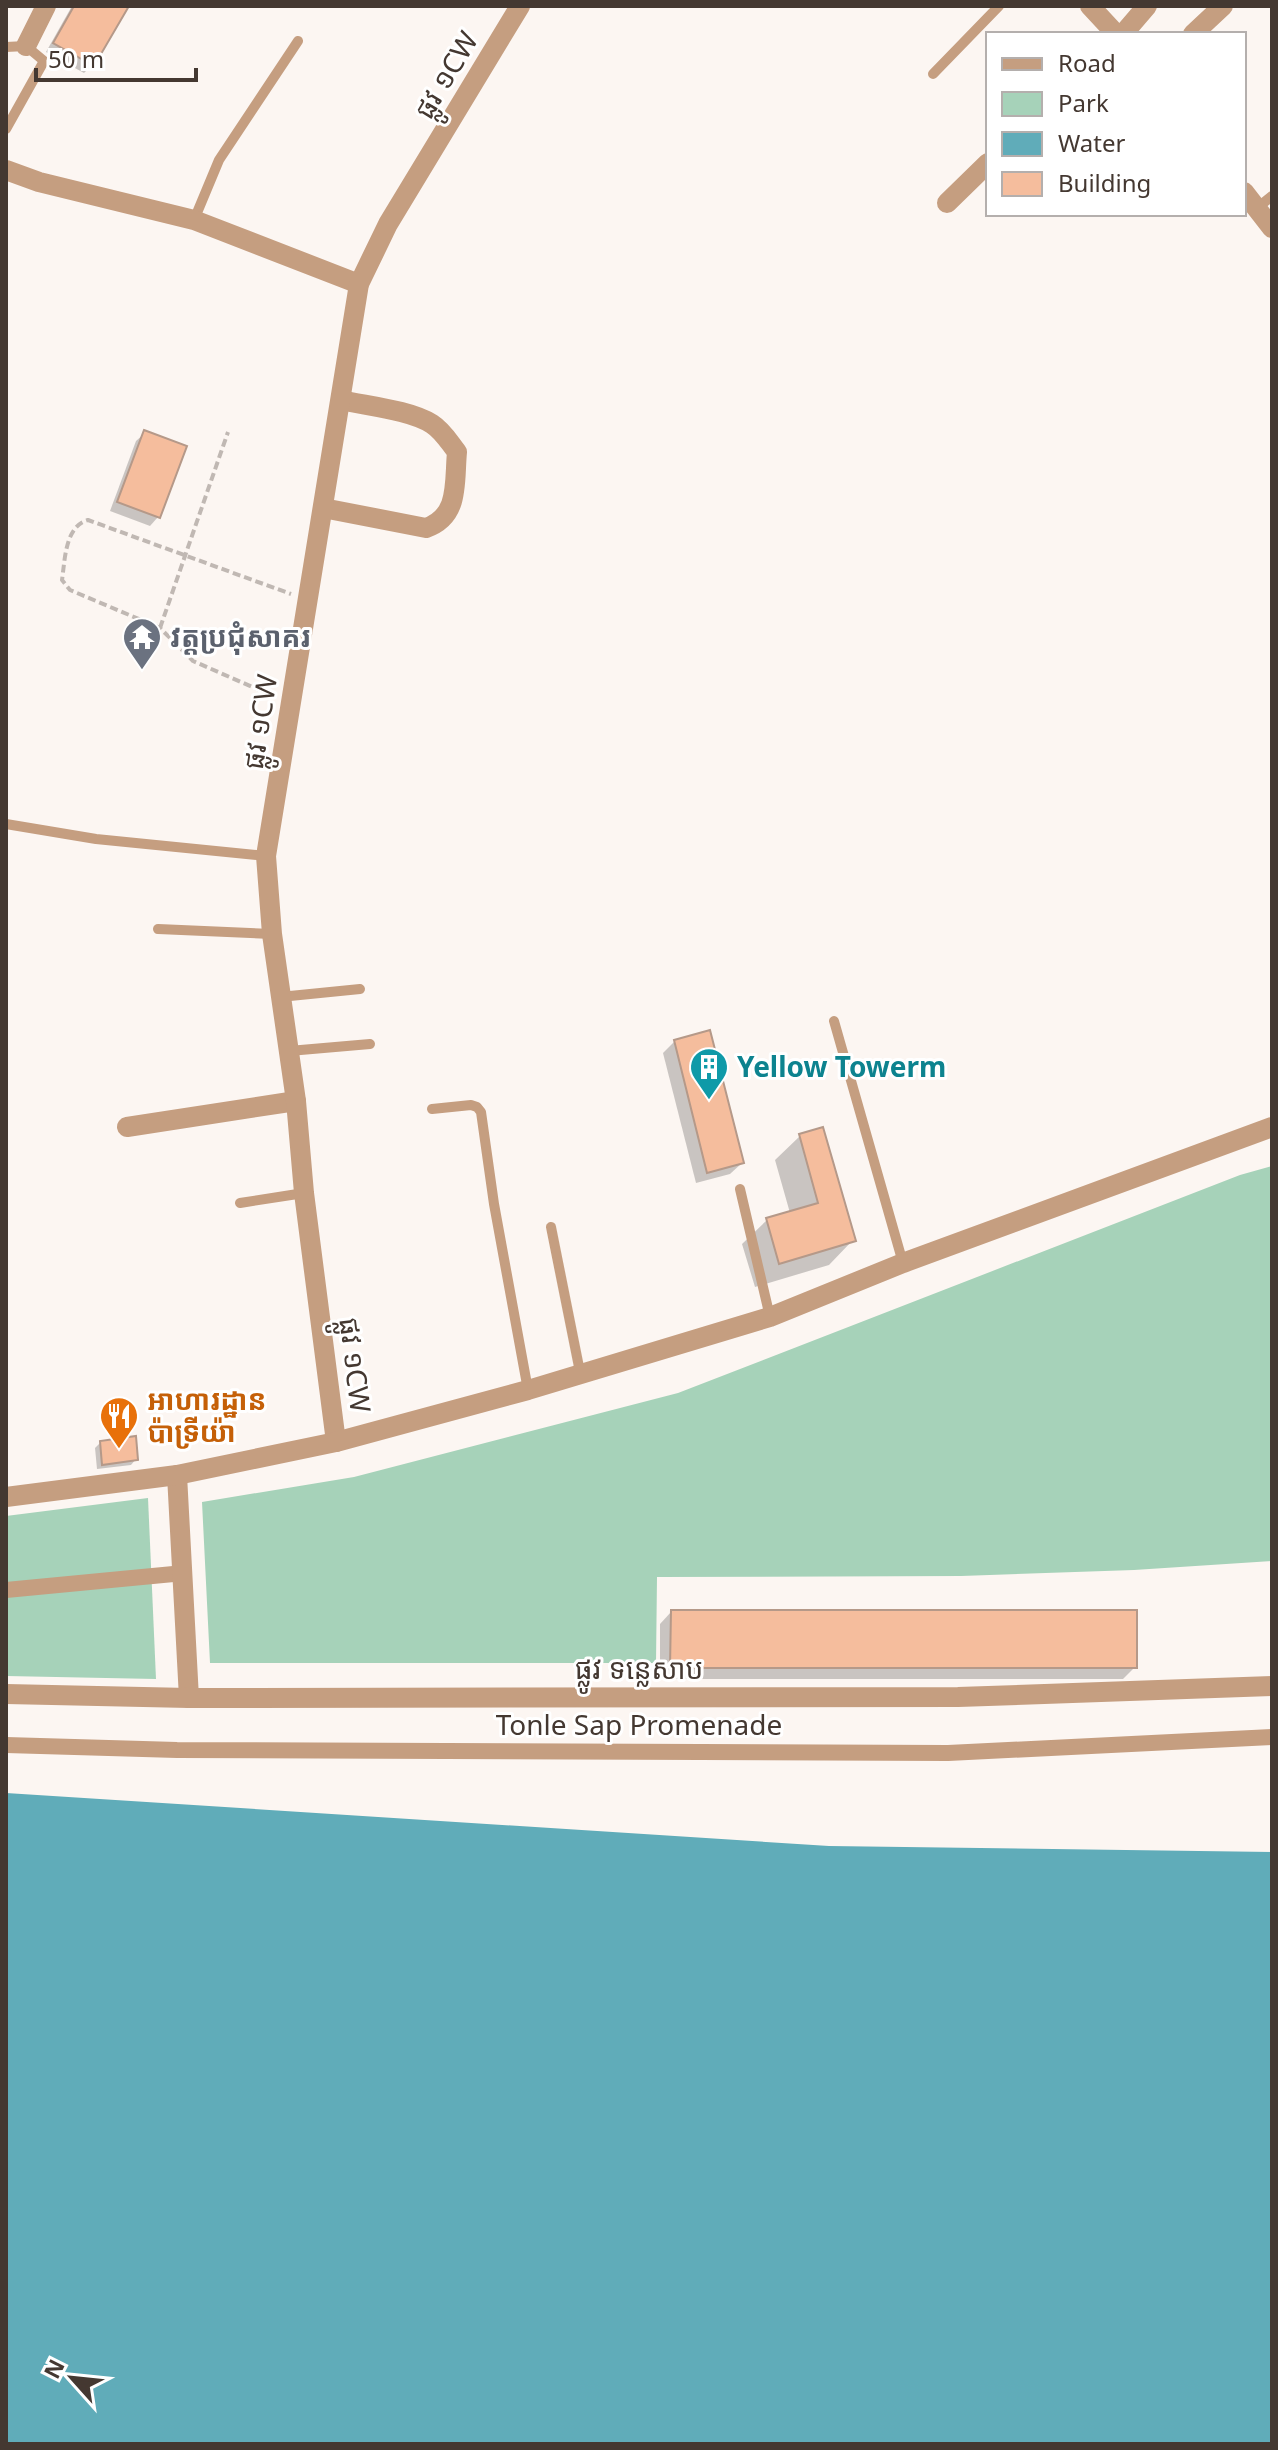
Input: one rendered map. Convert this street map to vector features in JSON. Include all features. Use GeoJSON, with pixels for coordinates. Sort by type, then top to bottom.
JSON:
{"type":"FeatureCollection","features":[{"type":"Feature","properties":{"kind":"street"},"geometry":{"type":"LineString","coordinates":[[16,46],[46,6]]}},
{"type":"Feature","properties":{"kind":"street","name":"ផ្លូវ ១CW"},"geometry":{"type":"LineString","coordinates":[[336,1442],[304,1193],[296,1101],[272,934],[266,856],[359,284],[388,224],[520,6]]}},
{"type":"Feature","properties":{"kind":"street"},"geometry":{"type":"LineString","coordinates":[[1090,6],[1114,32]]}},
{"type":"Feature","properties":{"kind":"street"},"geometry":{"type":"LineString","coordinates":[[1125,32],[1147,6]]}},
{"type":"Feature","properties":{"kind":"street"},"geometry":{"type":"LineString","coordinates":[[1195,32],[1223,6]]}},
{"type":"Feature","properties":{"kind":"street"},"geometry":{"type":"LineString","coordinates":[[947,203],[986,165]]}},
{"type":"Feature","properties":{"kind":"street"},"geometry":{"type":"LineString","coordinates":[[6,170],[39,182],[194,220],[359,284]]}},
{"type":"Feature","properties":{"kind":"street"},"geometry":{"type":"LineString","coordinates":[[1258,199],[1272,228]]}},
{"type":"Feature","properties":{"kind":"street"},"geometry":{"type":"LineString","coordinates":[[323,508],[426,528],[441,523],[451,510],[457,452],[444,434],[421,420],[341,400]]}},
{"type":"Feature","properties":{"kind":"street"},"geometry":{"type":"LineString","coordinates":[[127,1127],[296,1101]]}},
{"type":"Feature","properties":{"kind":"street"},"geometry":{"type":"LineString","coordinates":[[6,1497],[177,1475],[336,1442],[528,1390],[770,1317],[903,1263],[1272,1127]]}},
{"type":"Feature","properties":{"kind":"street"},"geometry":{"type":"LineString","coordinates":[[177,1475],[189,1698]]}},
{"type":"Feature","properties":{"kind":"street"},"geometry":{"type":"LineString","coordinates":[[6,1590],[184,1573]]}},
{"type":"Feature","properties":{"kind":"street","name":"ផ្លូវ ទន្លេសាប"},"geometry":{"type":"LineString","coordinates":[[6,1694],[189,1698],[958,1697],[1272,1686]]}},
{"type":"Feature","properties":{"kind":"street","name":"Tonle Sap Promenade"},"geometry":{"type":"LineString","coordinates":[[6,1745],[177,1750],[948,1753],[1272,1737]]}},
{"type":"Feature","properties":{"kind":"lane"},"geometry":{"type":"LineString","coordinates":[[933,74],[999,6]]}},
{"type":"Feature","properties":{"kind":"lane"},"geometry":{"type":"LineString","coordinates":[[194,220],[219,160],[298,41]]}},
{"type":"Feature","properties":{"kind":"lane"},"geometry":{"type":"LineString","coordinates":[[6,129],[44,61],[16,46]]}},
{"type":"Feature","properties":{"kind":"lane"},"geometry":{"type":"LineString","coordinates":[[6,824],[96,839],[266,856]]}},
{"type":"Feature","properties":{"kind":"lane"},"geometry":{"type":"LineString","coordinates":[[158,929],[272,934]]}},
{"type":"Feature","properties":{"kind":"lane"},"geometry":{"type":"LineString","coordinates":[[280,997],[360,989]]}},
{"type":"Feature","properties":{"kind":"lane"},"geometry":{"type":"LineString","coordinates":[[834,1021],[903,1263]]}},
{"type":"Feature","properties":{"kind":"lane"},"geometry":{"type":"LineString","coordinates":[[289,1051],[370,1044]]}},
{"type":"Feature","properties":{"kind":"lane"},"geometry":{"type":"LineString","coordinates":[[432,1109],[471,1105],[481,1112],[494,1204],[528,1390]]}},
{"type":"Feature","properties":{"kind":"lane"},"geometry":{"type":"LineString","coordinates":[[740,1189],[770,1317]]}},
{"type":"Feature","properties":{"kind":"lane"},"geometry":{"type":"LineString","coordinates":[[240,1203],[304,1193]]}},
{"type":"Feature","properties":{"kind":"lane"},"geometry":{"type":"LineString","coordinates":[[551,1227],[580,1372]]}},
{"type":"Feature","properties":{"kind":"path"},"geometry":{"type":"LineString","coordinates":[[160,628],[228,432]]}},
{"type":"Feature","properties":{"kind":"path"},"geometry":{"type":"LineString","coordinates":[[291,704],[193,661],[160,628],[70,590],[62,580],[71,534],[79,522],[88,520],[308,601]]}},
{"type":"Feature","properties":{"kind":"green space"},"geometry":{"type":"Polygon","coordinates":[[[1272,1166],[1272,1561],[961,1576],[657,1577],[656,1663],[210,1663],[202,1502],[354,1477],[678,1393],[1240,1175],[1272,1166]]]}},
{"type":"Feature","properties":{"kind":"green space"},"geometry":{"type":"Polygon","coordinates":[[[148,1498],[156,1679],[6,1676],[6,1516],[148,1498]]]}},
{"type":"Feature","properties":{"kind":"water"},"geometry":{"type":"Polygon","coordinates":[[[6,1793],[829,1846],[1272,1852],[1272,2444],[6,2444],[6,1793]]]}},
{"type":"Feature","properties":{"kind":"building"},"geometry":{"type":"Polygon","coordinates":[[[74,6],[129,6],[94,66],[53,43],[74,6]]]}},
{"type":"Feature","properties":{"kind":"building"},"geometry":{"type":"Polygon","coordinates":[[[144,430],[187,446],[160,518],[117,502],[144,430]]]}},
{"type":"Feature","properties":{"kind":"building","name":"Yellow Towerm"},"geometry":{"type":"Polygon","coordinates":[[[710,1030],[744,1163],[707,1173],[674,1040],[710,1030]]]}},
{"type":"Feature","properties":{"kind":"building"},"geometry":{"type":"Polygon","coordinates":[[[823,1127],[856,1241],[779,1264],[766,1218],[818,1203],[799,1134],[823,1127]]]}},
{"type":"Feature","properties":{"kind":"building","name":"អាហារដ្ឋាន ប៉ាទ្រីយ៉ា"},"geometry":{"type":"Polygon","coordinates":[[[136,1436],[138,1460],[102,1465],[100,1441],[136,1436]]]}},
{"type":"Feature","properties":{"kind":"building"},"geometry":{"type":"Polygon","coordinates":[[[671,1610],[1137,1610],[1137,1668],[670,1668],[671,1610]]]}},
{"type":"Feature","properties":{"kind":"place","name":"វត្តប្រជុំសាគរ"},"geometry":{"type":"Point","coordinates":[142,671]}},
{"type":"Feature","properties":{"kind":"place","name":"Yellow Towerm"},"geometry":{"type":"Point","coordinates":[709,1101]}},
{"type":"Feature","properties":{"kind":"place","name":"អាហារដ្ឋាន ប៉ាទ្រីយ៉ា"},"geometry":{"type":"Point","coordinates":[119,1450]}}]}
